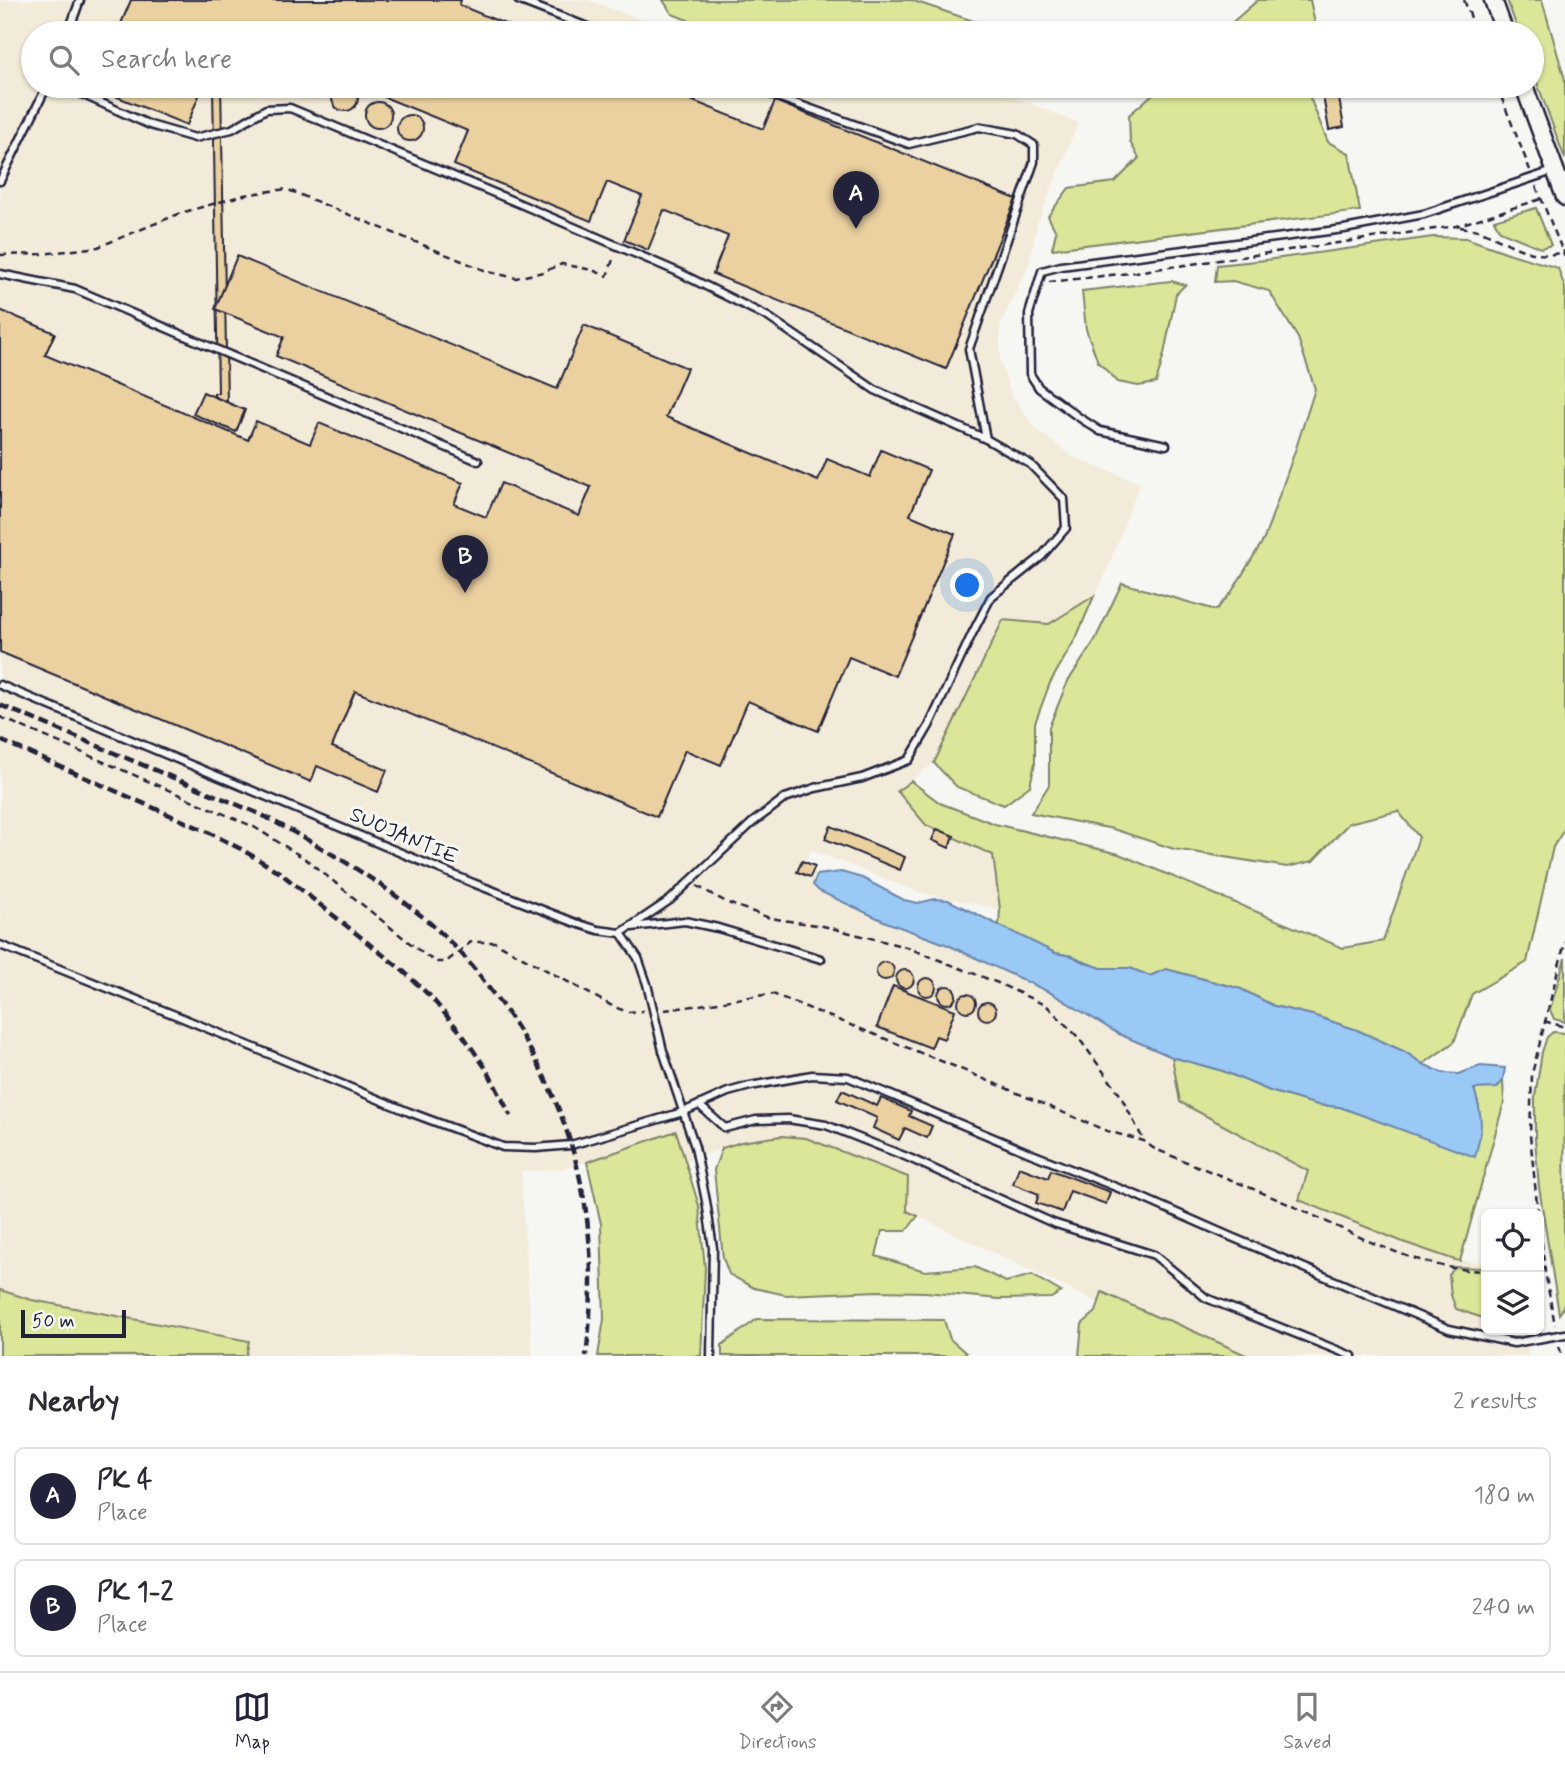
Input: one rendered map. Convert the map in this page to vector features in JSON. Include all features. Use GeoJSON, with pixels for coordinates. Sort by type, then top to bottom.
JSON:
{"type":"FeatureCollection","features":[{"type":"Feature","properties":{"kind":"main road"},"geometry":{"type":"LineString","coordinates":[[1493,0],[1501,21]]}},
{"type":"Feature","properties":{"kind":"main road"},"geometry":{"type":"LineString","coordinates":[[1528,98],[1565,197]]}},
{"type":"Feature","properties":{"kind":"lane"},"geometry":{"type":"LineString","coordinates":[[72,21],[80,0]]}},
{"type":"Feature","properties":{"kind":"lane"},"geometry":{"type":"LineString","coordinates":[[518,0],[572,21]]}},
{"type":"Feature","properties":{"kind":"lane"},"geometry":{"type":"LineString","coordinates":[[0,181],[41,98]]}},
{"type":"Feature","properties":{"kind":"lane"},"geometry":{"type":"LineString","coordinates":[[90,98],[150,125],[195,138],[232,129],[266,109],[290,108],[678,272],[768,317],[875,390],[986,439],[1030,464],[1064,499],[1066,528],[1041,557],[992,597],[929,726],[909,760],[862,778],[785,797],[752,823],[670,900],[621,933],[638,958],[647,984],[663,1051],[695,1147],[713,1248],[710,1356]]}},
{"type":"Feature","properties":{"kind":"lane"},"geometry":{"type":"LineString","coordinates":[[781,98],[909,144],[979,127],[1017,134],[1034,145],[1034,162],[969,349],[986,439]]}},
{"type":"Feature","properties":{"kind":"lane"},"geometry":{"type":"LineString","coordinates":[[1166,445],[1100,431],[1039,388],[1030,374],[1029,314],[1042,271],[1061,266],[1344,229],[1424,214],[1555,171]]}},
{"type":"Feature","properties":{"kind":"lane"},"geometry":{"type":"LineString","coordinates":[[0,274],[75,289],[478,461]]}},
{"type":"Feature","properties":{"kind":"lane","name":"SUOJANTIE"},"geometry":{"type":"LineString","coordinates":[[0,684],[473,883],[576,923],[621,933]]}},
{"type":"Feature","properties":{"kind":"lane"},"geometry":{"type":"LineString","coordinates":[[629,927],[685,921],[718,928],[821,959]]}},
{"type":"Feature","properties":{"kind":"lane"},"geometry":{"type":"LineString","coordinates":[[0,945],[409,1112],[503,1146],[536,1148],[572,1145],[683,1112],[728,1092],[750,1086],[812,1075],[848,1077],[1136,1195],[1449,1328],[1514,1343],[1565,1334]]}},
{"type":"Feature","properties":{"kind":"lane"},"geometry":{"type":"LineString","coordinates":[[699,1105],[726,1128],[756,1120],[788,1119],[826,1125],[907,1157],[1053,1223],[1154,1255],[1206,1298],[1352,1356]]}},
{"type":"Feature","properties":{"kind":"path"},"geometry":{"type":"LineString","coordinates":[[1464,0],[1472,21]]}},
{"type":"Feature","properties":{"kind":"path"},"geometry":{"type":"LineString","coordinates":[[0,255],[42,254],[98,247],[181,213],[244,195],[286,189],[489,272],[516,278],[543,272],[562,264],[607,276],[618,246]]}},
{"type":"Feature","properties":{"kind":"path"},"geometry":{"type":"LineString","coordinates":[[1038,284],[1456,226],[1541,199]]}},
{"type":"Feature","properties":{"kind":"path"},"geometry":{"type":"LineString","coordinates":[[1456,226],[1480,230],[1529,253],[1546,256],[1564,252],[1565,257]]}},
{"type":"Feature","properties":{"kind":"path"},"geometry":{"type":"LineString","coordinates":[[0,717],[254,827],[307,860],[437,962],[446,962],[471,942],[495,942],[628,1012],[703,1006],[773,994],[1107,1131],[1144,1141],[1153,1148],[1280,1200],[1377,1245],[1465,1271],[1481,1271]]}},
{"type":"Feature","properties":{"kind":"path"},"geometry":{"type":"LineString","coordinates":[[691,880],[698,887],[728,903],[771,918],[823,926],[906,947],[998,983],[1047,1006],[1079,1038],[1119,1093],[1144,1141]]}},
{"type":"Feature","properties":{"kind":"path"},"geometry":{"type":"LineString","coordinates":[[1538,1209],[1530,1135],[1532,1073],[1565,942]]}},
{"type":"Feature","properties":{"kind":"path"},"geometry":{"type":"LineString","coordinates":[[1544,1021],[1565,1027]]}},
{"type":"Feature","properties":{"kind":"path"},"geometry":{"type":"LineString","coordinates":[[1544,1263],[1562,1356]]}},
{"type":"Feature","properties":{"kind":"shaded area"},"geometry":{"type":"Polygon","coordinates":[[[0,0],[588,0],[645,21],[21,21],[21,98],[1017,98],[1078,123],[1037,224],[1029,264],[1000,325],[1000,361],[1011,394],[1037,430],[1074,458],[1140,483],[1104,578],[1094,596],[1049,624],[1003,620],[934,763],[898,791],[926,825],[993,855],[1000,909],[918,892],[811,850],[806,861],[817,875],[813,885],[819,891],[886,922],[948,945],[1051,993],[1119,1034],[1172,1057],[1180,1102],[1308,1171],[1300,1200],[1455,1260],[1481,1263],[1481,1335],[1525,1335],[1529,1356],[1248,1356],[1102,1293],[1098,1303],[907,1211],[908,1177],[806,1138],[781,1136],[741,1142],[686,1161],[676,1131],[560,1169],[521,1171],[532,1356],[246,1356],[249,1342],[32,1300],[0,1290],[0,0]]]}},
{"type":"Feature","properties":{"kind":"green space"},"geometry":{"type":"Polygon","coordinates":[[[663,0],[911,0],[973,21],[690,21],[672,14],[663,0]]]}},
{"type":"Feature","properties":{"kind":"green space"},"geometry":{"type":"Polygon","coordinates":[[[1258,0],[1310,0],[1314,21],[1234,21],[1258,0]]]}},
{"type":"Feature","properties":{"kind":"green space"},"geometry":{"type":"Polygon","coordinates":[[[1507,0],[1542,0],[1565,80],[1565,159],[1543,98],[1544,21],[1515,21],[1507,0]]]}},
{"type":"Feature","properties":{"kind":"green space"},"geometry":{"type":"Polygon","coordinates":[[[1148,98],[1310,98],[1328,142],[1349,153],[1360,211],[1052,249],[1056,232],[1048,216],[1069,188],[1115,182],[1139,158],[1130,142],[1129,115],[1148,98]]]}},
{"type":"Feature","properties":{"kind":"green space"},"geometry":{"type":"Polygon","coordinates":[[[1536,208],[1551,245],[1541,248],[1500,231],[1494,220],[1536,208]]]}},
{"type":"Feature","properties":{"kind":"green space"},"geometry":{"type":"Polygon","coordinates":[[[1433,237],[1466,238],[1558,268],[1565,288],[1565,828],[1553,847],[1527,962],[1472,994],[1454,1042],[1423,1064],[1405,1052],[1357,1030],[1274,1006],[1241,989],[1166,969],[1150,976],[1130,968],[1101,968],[1072,956],[1055,953],[999,926],[1000,909],[993,855],[926,825],[897,791],[911,781],[940,803],[995,824],[1119,854],[1343,948],[1383,941],[1419,837],[1398,811],[1349,823],[1313,861],[1287,867],[1174,849],[1113,829],[1031,813],[1049,785],[1049,727],[1067,683],[1095,640],[1122,583],[1216,610],[1231,593],[1264,539],[1296,448],[1315,389],[1298,338],[1269,291],[1233,281],[1215,282],[1217,265],[1433,237]]]}},
{"type":"Feature","properties":{"kind":"green space"},"geometry":{"type":"Polygon","coordinates":[[[1171,281],[1185,285],[1176,294],[1156,383],[1138,386],[1118,382],[1098,362],[1086,329],[1082,291],[1171,281]]]}},
{"type":"Feature","properties":{"kind":"green space"},"geometry":{"type":"Polygon","coordinates":[[[1094,596],[1077,636],[1050,683],[1035,723],[1035,763],[1030,786],[1004,805],[957,787],[934,763],[1003,620],[1049,624],[1094,596]]]}},
{"type":"Feature","properties":{"kind":"green space"},"geometry":{"type":"Polygon","coordinates":[[[1565,958],[1565,1022],[1554,1019],[1550,1010],[1565,958]]]}},
{"type":"Feature","properties":{"kind":"green space"},"geometry":{"type":"Polygon","coordinates":[[[1553,1032],[1565,1033],[1565,1300],[1559,1314],[1539,1187],[1535,1139],[1535,1097],[1547,1037],[1553,1032]]]}},
{"type":"Feature","properties":{"kind":"green space"},"geometry":{"type":"Polygon","coordinates":[[[1172,1057],[1223,1071],[1270,1091],[1318,1105],[1340,1107],[1462,1151],[1479,1107],[1474,1088],[1497,1088],[1503,1080],[1504,1102],[1460,1261],[1403,1242],[1299,1200],[1308,1171],[1180,1102],[1172,1057]]]}},
{"type":"Feature","properties":{"kind":"green space"},"geometry":{"type":"Polygon","coordinates":[[[676,1131],[699,1206],[705,1268],[701,1356],[598,1356],[604,1319],[601,1224],[587,1162],[676,1131]]]}},
{"type":"Feature","properties":{"kind":"green space"},"geometry":{"type":"Polygon","coordinates":[[[781,1136],[806,1138],[908,1177],[907,1211],[918,1216],[906,1231],[882,1231],[876,1256],[925,1271],[975,1267],[1006,1282],[1032,1275],[1061,1292],[1051,1298],[999,1299],[925,1292],[878,1291],[786,1295],[754,1288],[729,1274],[723,1258],[714,1170],[722,1148],[781,1136]]]}},
{"type":"Feature","properties":{"kind":"green space"},"geometry":{"type":"Polygon","coordinates":[[[1455,1267],[1481,1268],[1481,1317],[1456,1309],[1449,1275],[1455,1267]]]}},
{"type":"Feature","properties":{"kind":"green space"},"geometry":{"type":"Polygon","coordinates":[[[0,1290],[32,1300],[249,1341],[246,1356],[0,1356],[0,1290]]]}},
{"type":"Feature","properties":{"kind":"green space"},"geometry":{"type":"Polygon","coordinates":[[[1102,1292],[1248,1356],[1079,1356],[1082,1324],[1096,1312],[1102,1292]]]}},
{"type":"Feature","properties":{"kind":"green space"},"geometry":{"type":"Polygon","coordinates":[[[757,1319],[944,1320],[950,1339],[966,1353],[963,1356],[722,1356],[722,1345],[757,1319]]]}},
{"type":"Feature","properties":{"kind":"water"},"geometry":{"type":"Polygon","coordinates":[[[841,872],[862,878],[904,900],[918,903],[935,899],[948,900],[1055,953],[1072,956],[1101,968],[1130,968],[1150,976],[1166,969],[1241,989],[1274,1006],[1357,1030],[1443,1073],[1459,1074],[1480,1066],[1505,1068],[1503,1080],[1497,1088],[1474,1089],[1481,1123],[1475,1157],[1340,1107],[1318,1105],[1270,1091],[1223,1071],[1172,1057],[1119,1034],[1051,993],[948,945],[886,922],[819,891],[813,885],[817,875],[841,872]]]}},
{"type":"Feature","properties":{"kind":"building"},"geometry":{"type":"Polygon","coordinates":[[[131,0],[461,0],[459,5],[498,21],[122,21],[131,0]]]}},
{"type":"Feature","properties":{"kind":"building"},"geometry":{"type":"Polygon","coordinates":[[[120,98],[198,98],[187,125],[120,98]]]}},
{"type":"Feature","properties":{"kind":"building"},"geometry":{"type":"Polygon","coordinates":[[[213,98],[221,98],[227,402],[214,397],[214,393],[218,393],[213,98]]]}},
{"type":"Feature","properties":{"kind":"building"},"geometry":{"type":"Polygon","coordinates":[[[332,98],[358,98],[354,107],[345,111],[333,103],[332,98]]]}},
{"type":"Feature","properties":{"kind":"building"},"geometry":{"type":"Polygon","coordinates":[[[387,98],[686,98],[763,129],[775,101],[1016,199],[946,369],[713,274],[728,236],[664,210],[648,250],[624,240],[642,196],[607,182],[591,221],[454,165],[468,131],[387,98]]]}},
{"type":"Feature","properties":{"kind":"building"},"geometry":{"type":"Polygon","coordinates":[[[1323,98],[1339,98],[1344,127],[1329,130],[1323,98]]]}},
{"type":"Feature","properties":{"kind":"building"},"geometry":{"type":"Polygon","coordinates":[[[378,102],[387,106],[391,115],[387,124],[378,128],[369,124],[365,115],[369,106],[378,102]]]}},
{"type":"Feature","properties":{"kind":"building"},"geometry":{"type":"Polygon","coordinates":[[[410,115],[419,119],[423,128],[419,137],[410,141],[401,137],[397,128],[401,119],[410,115]]]}},
{"type":"Feature","properties":{"kind":"building"},"geometry":{"type":"Polygon","coordinates":[[[237,256],[557,389],[584,325],[687,368],[666,417],[818,481],[827,459],[870,477],[881,450],[929,470],[910,515],[955,534],[895,676],[849,657],[818,731],[748,701],[721,765],[685,750],[657,817],[355,691],[332,747],[387,770],[378,792],[317,766],[311,782],[0,652],[0,310],[55,333],[45,355],[248,440],[256,421],[310,444],[319,423],[463,483],[454,504],[486,517],[501,483],[579,516],[591,487],[276,356],[284,337],[215,309],[237,256]]]}},
{"type":"Feature","properties":{"kind":"building"},"geometry":{"type":"Polygon","coordinates":[[[203,392],[245,410],[236,432],[193,414],[203,392]]]}},
{"type":"Feature","properties":{"kind":"building"},"geometry":{"type":"Polygon","coordinates":[[[831,826],[905,857],[900,870],[825,839],[831,826]]]}},
{"type":"Feature","properties":{"kind":"building"},"geometry":{"type":"Polygon","coordinates":[[[937,829],[954,836],[949,848],[932,840],[937,829]]]}},
{"type":"Feature","properties":{"kind":"building"},"geometry":{"type":"Polygon","coordinates":[[[802,861],[815,866],[810,877],[797,872],[802,861]]]}},
{"type":"Feature","properties":{"kind":"building"},"geometry":{"type":"Polygon","coordinates":[[[885,962],[891,965],[894,971],[891,977],[885,980],[879,977],[876,971],[879,965],[885,962]]]}},
{"type":"Feature","properties":{"kind":"building"},"geometry":{"type":"Polygon","coordinates":[[[905,970],[911,973],[914,979],[911,985],[905,988],[899,985],[896,979],[899,973],[905,970]]]}},
{"type":"Feature","properties":{"kind":"building"},"geometry":{"type":"Polygon","coordinates":[[[927,978],[933,981],[936,987],[933,993],[927,996],[921,993],[918,987],[921,981],[927,978]]]}},
{"type":"Feature","properties":{"kind":"building"},"geometry":{"type":"Polygon","coordinates":[[[893,986],[955,1010],[944,1039],[936,1036],[931,1048],[877,1027],[893,986]]]}},
{"type":"Feature","properties":{"kind":"building"},"geometry":{"type":"Polygon","coordinates":[[[947,986],[953,989],[956,995],[953,1001],[947,1004],[941,1001],[938,995],[941,989],[947,986]]]}},
{"type":"Feature","properties":{"kind":"building"},"geometry":{"type":"Polygon","coordinates":[[[967,994],[973,997],[976,1003],[973,1009],[967,1012],[961,1009],[958,1003],[961,997],[967,994]]]}},
{"type":"Feature","properties":{"kind":"building"},"geometry":{"type":"Polygon","coordinates":[[[987,1002],[993,1005],[996,1011],[993,1017],[987,1020],[981,1017],[978,1011],[981,1005],[987,1002]]]}},
{"type":"Feature","properties":{"kind":"building"},"geometry":{"type":"Polygon","coordinates":[[[842,1090],[877,1106],[881,1098],[911,1111],[909,1116],[932,1126],[927,1138],[905,1128],[899,1140],[873,1128],[877,1118],[837,1100],[842,1090]]]}},
{"type":"Feature","properties":{"kind":"building"},"geometry":{"type":"Polygon","coordinates":[[[1019,1167],[1048,1178],[1051,1170],[1110,1192],[1106,1204],[1070,1191],[1062,1212],[1036,1203],[1039,1194],[1013,1184],[1019,1167]]]}},
{"type":"Feature","properties":{"kind":"railway"},"geometry":{"type":"LineString","coordinates":[[0,705],[262,815],[288,829],[390,892],[437,929],[464,956],[501,1004],[527,1045],[549,1086],[566,1128],[587,1216],[591,1262],[586,1356]]}},
{"type":"Feature","properties":{"kind":"railway"},"geometry":{"type":"LineString","coordinates":[[0,740],[206,831],[279,872],[402,970],[430,996],[462,1034],[487,1070],[511,1116]]}},
{"type":"Feature","properties":{"kind":"place","name":"PK 4"},"geometry":{"type":"Point","coordinates":[856,229]}},
{"type":"Feature","properties":{"kind":"place","name":"PK 1-2"},"geometry":{"type":"Point","coordinates":[465,593]}}]}
